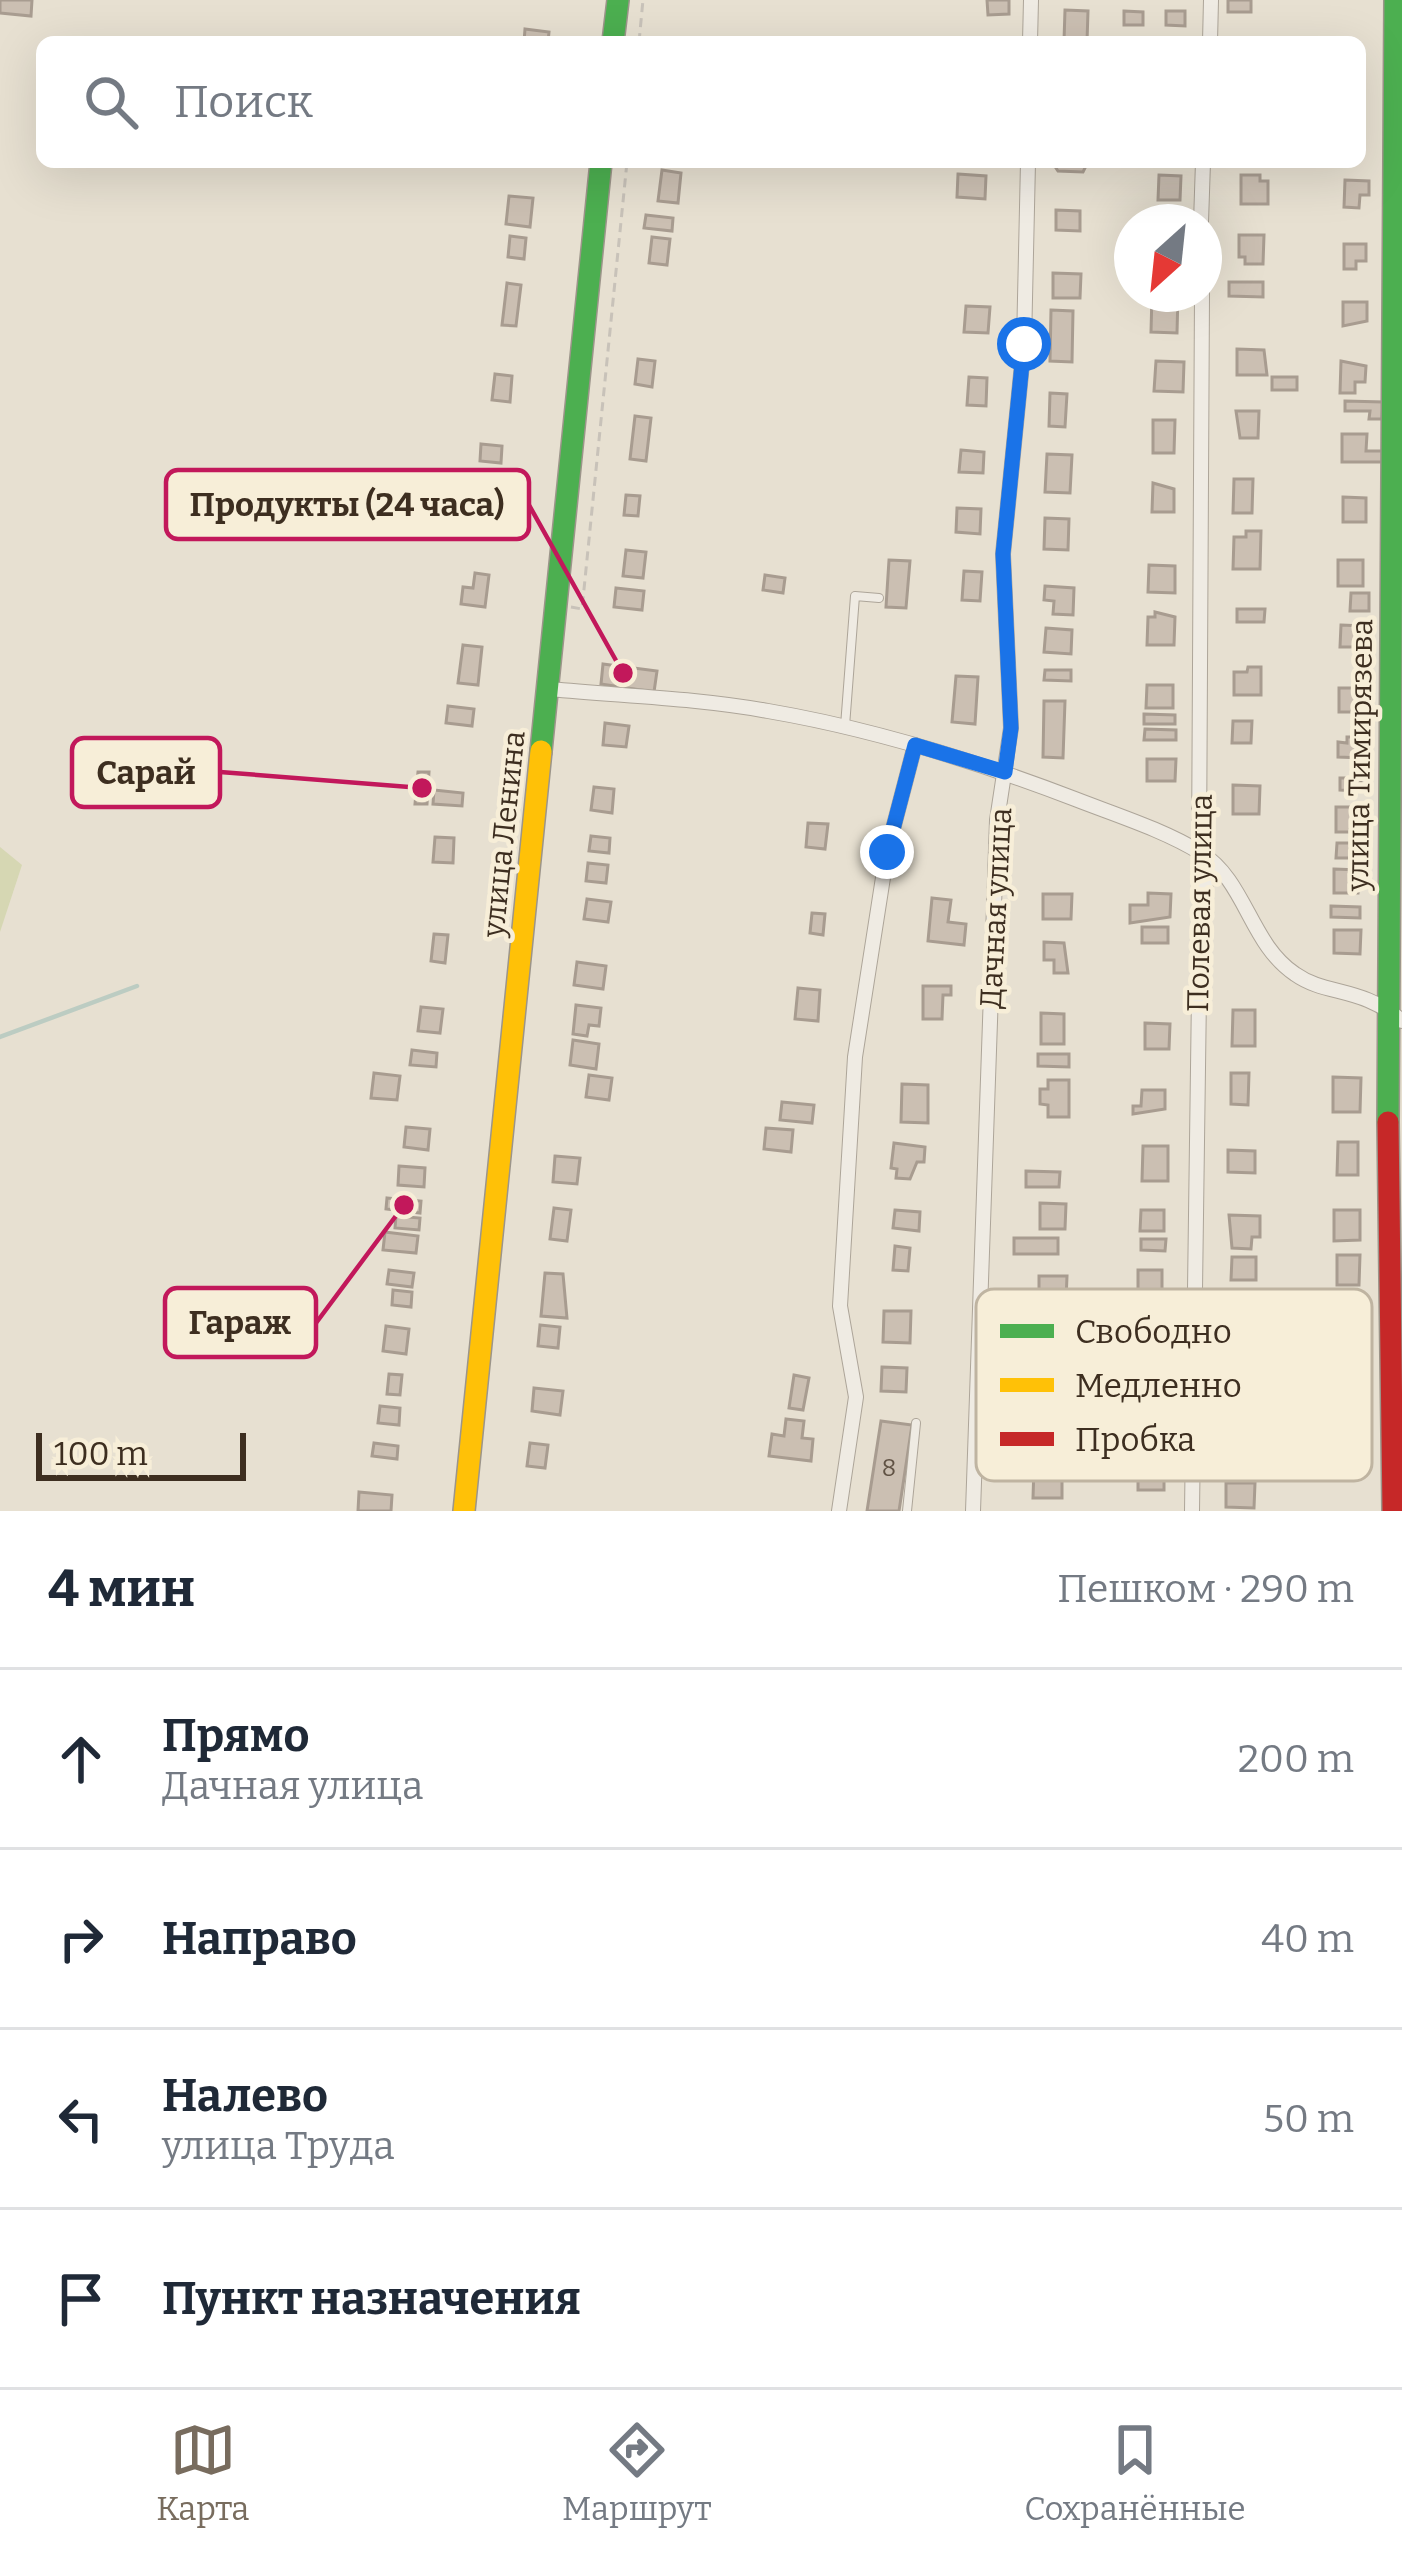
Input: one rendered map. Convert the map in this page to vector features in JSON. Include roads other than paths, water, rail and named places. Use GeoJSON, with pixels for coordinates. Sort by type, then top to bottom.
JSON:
{"type":"FeatureCollection","features":[{"type":"Feature","properties":{"kind":"street"},"geometry":{"type":"LineString","coordinates":[[614,36],[617,0]]}},
{"type":"Feature","properties":{"kind":"street"},"geometry":{"type":"LineString","coordinates":[[1030,0],[1030,36]]}},
{"type":"Feature","properties":{"kind":"street"},"geometry":{"type":"LineString","coordinates":[[1210,36],[1211,0]]}},
{"type":"Feature","properties":{"kind":"street","name":"улица Тимирязева"},"geometry":{"type":"LineString","coordinates":[[1393,1511],[1395,0]]}},
{"type":"Feature","properties":{"kind":"street","name":"улица Ленина"},"geometry":{"type":"LineString","coordinates":[[464,1511],[600,168]]}},
{"type":"Feature","properties":{"kind":"street","name":"Дачная улица"},"geometry":{"type":"LineString","coordinates":[[981,1289],[997,820],[1011,728],[1003,554],[1024,344],[1028,168]]}},
{"type":"Feature","properties":{"kind":"street"},"geometry":{"type":"LineString","coordinates":[[1202,204],[1203,168]]}},
{"type":"Feature","properties":{"kind":"street","name":"Полевая улица"},"geometry":{"type":"LineString","coordinates":[[1195,1289],[1198,994],[1206,879],[1199,851],[1202,312]]}},
{"type":"Feature","properties":{"kind":"street"},"geometry":{"type":"LineString","coordinates":[[550,689],[765,710],[915,745],[1005,772],[1199,851],[1221,868],[1261,938],[1296,976],[1368,996],[1394,1014]]}},
{"type":"Feature","properties":{"kind":"street"},"geometry":{"type":"LineString","coordinates":[[839,1511],[856,1397],[840,1306],[855,1057],[887,852],[915,745]]}},
{"type":"Feature","properties":{"kind":"street","name":"Дачная улица"},"geometry":{"type":"LineString","coordinates":[[973,1511],[976,1425]]}},
{"type":"Feature","properties":{"kind":"street","name":"Полевая улица"},"geometry":{"type":"LineString","coordinates":[[1192,1481],[1192,1511]]}},
{"type":"Feature","properties":{"kind":"lane"},"geometry":{"type":"LineString","coordinates":[[845,728],[855,596],[879,598]]}},
{"type":"Feature","properties":{"kind":"lane"},"geometry":{"type":"LineString","coordinates":[[907,1511],[916,1423]]}},
{"type":"Feature","properties":{"kind":"waterway"},"geometry":{"type":"LineString","coordinates":[[0,1037],[137,986]]}},
{"type":"Feature","properties":{"kind":"place","name":"Продукты (24 часа)"},"geometry":{"type":"Point","coordinates":[623,673]}},
{"type":"Feature","properties":{"kind":"place","name":"Сарай"},"geometry":{"type":"Point","coordinates":[422,788]}},
{"type":"Feature","properties":{"kind":"place","name":"Гараж"},"geometry":{"type":"Point","coordinates":[404,1205]}}]}
